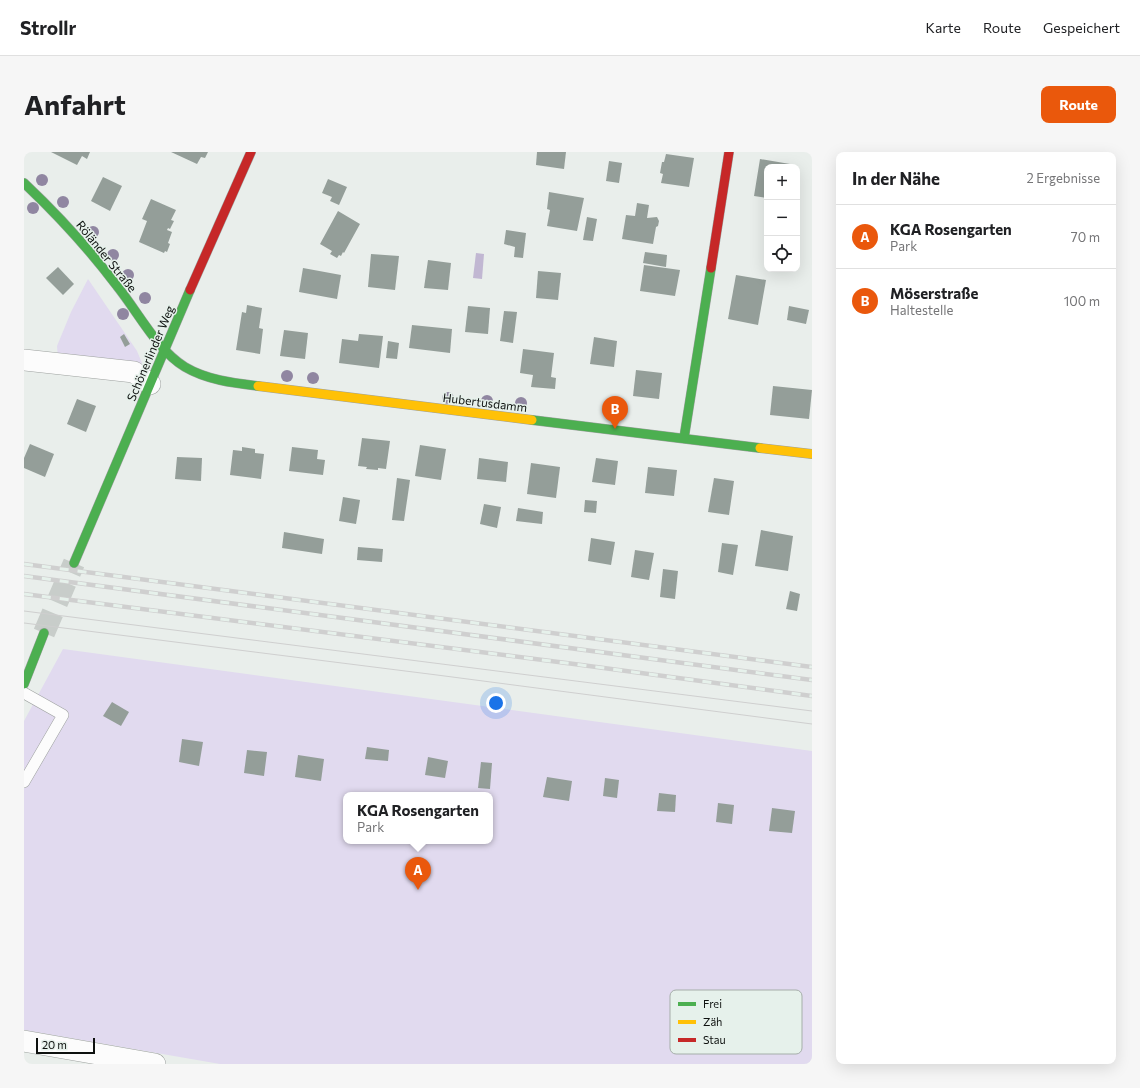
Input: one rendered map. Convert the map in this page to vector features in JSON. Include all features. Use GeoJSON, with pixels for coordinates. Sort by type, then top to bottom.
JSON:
{"type":"FeatureCollection","features":[{"type":"Feature","properties":{"kind":"street","name":"Schönerlinder Weg"},"geometry":{"type":"LineString","coordinates":[[74,563],[164,350],[251,152]]}},
{"type":"Feature","properties":{"kind":"street"},"geometry":{"type":"LineString","coordinates":[[684,438],[729,152]]}},
{"type":"Feature","properties":{"kind":"street","name":"Röländer Straße"},"geometry":{"type":"LineString","coordinates":[[24,183],[53,211],[94,257],[132,305],[164,350]]}},
{"type":"Feature","properties":{"kind":"street","name":"Hubertusdamm"},"geometry":{"type":"LineString","coordinates":[[164,350],[190,370],[227,382],[812,454]]}},
{"type":"Feature","properties":{"kind":"street"},"geometry":{"type":"LineString","coordinates":[[24,360],[134,372],[150,384]]}},
{"type":"Feature","properties":{"kind":"street"},"geometry":{"type":"LineString","coordinates":[[24,684],[44,633]]}},
{"type":"Feature","properties":{"kind":"street"},"geometry":{"type":"LineString","coordinates":[[24,1041],[155,1064]]}},
{"type":"Feature","properties":{"kind":"lane"},"geometry":{"type":"LineString","coordinates":[[24,693],[63,714],[24,782]]}},
{"type":"Feature","properties":{"kind":"shaded area"},"geometry":{"type":"Polygon","coordinates":[[[476,253],[484,254],[482,279],[473,278],[476,253]]]}},
{"type":"Feature","properties":{"kind":"shaded area"},"geometry":{"type":"Polygon","coordinates":[[[88,279],[137,351],[142,363],[140,366],[58,358],[57,346],[71,312],[88,279]]]}},
{"type":"Feature","properties":{"kind":"shaded area"},"geometry":{"type":"Polygon","coordinates":[[[63,649],[812,751],[812,1064],[220,1064],[24,1030],[24,721],[63,649]]]}},
{"type":"Feature","properties":{"kind":"building"},"geometry":{"type":"Polygon","coordinates":[[[51,152],[90,152],[87,159],[82,156],[77,165],[51,152]]]}},
{"type":"Feature","properties":{"kind":"building"},"geometry":{"type":"Polygon","coordinates":[[[171,152],[208,152],[205,158],[201,157],[197,164],[171,152]]]}},
{"type":"Feature","properties":{"kind":"building"},"geometry":{"type":"Polygon","coordinates":[[[537,152],[566,152],[564,169],[536,165],[537,152]]]}},
{"type":"Feature","properties":{"kind":"building"},"geometry":{"type":"Polygon","coordinates":[[[666,154],[694,158],[689,187],[661,183],[663,174],[660,173],[662,162],[664,162],[666,154]]]}},
{"type":"Feature","properties":{"kind":"building"},"geometry":{"type":"Polygon","coordinates":[[[760,159],[790,164],[764,164],[764,198],[754,196],[760,159]]]}},
{"type":"Feature","properties":{"kind":"building"},"geometry":{"type":"Polygon","coordinates":[[[609,161],[622,163],[619,183],[606,181],[609,161]]]}},
{"type":"Feature","properties":{"kind":"building"},"geometry":{"type":"Polygon","coordinates":[[[103,177],[122,186],[110,211],[91,201],[103,177]]]}},
{"type":"Feature","properties":{"kind":"building"},"geometry":{"type":"Polygon","coordinates":[[[328,179],[347,187],[339,205],[330,201],[332,197],[322,193],[328,179]]]}},
{"type":"Feature","properties":{"kind":"building"},"geometry":{"type":"Polygon","coordinates":[[[549,192],[584,198],[577,231],[547,226],[550,210],[547,209],[549,192]]]}},
{"type":"Feature","properties":{"kind":"building"},"geometry":{"type":"Polygon","coordinates":[[[151,199],[176,210],[171,220],[174,221],[170,229],[168,228],[167,230],[172,232],[168,243],[170,244],[167,252],[165,251],[164,253],[139,242],[147,221],[142,219],[151,199]]]}},
{"type":"Feature","properties":{"kind":"building"},"geometry":{"type":"Polygon","coordinates":[[[637,203],[649,205],[647,218],[657,217],[659,221],[658,226],[656,227],[653,244],[622,239],[626,215],[635,216],[637,203]]]}},
{"type":"Feature","properties":{"kind":"building"},"geometry":{"type":"Polygon","coordinates":[[[338,211],[360,224],[344,253],[343,252],[341,256],[339,255],[337,258],[330,254],[332,251],[320,244],[338,211]]]}},
{"type":"Feature","properties":{"kind":"building"},"geometry":{"type":"Polygon","coordinates":[[[587,217],[597,219],[593,241],[583,240],[587,217]]]}},
{"type":"Feature","properties":{"kind":"building"},"geometry":{"type":"Polygon","coordinates":[[[506,230],[526,233],[523,258],[514,257],[515,247],[504,244],[506,230]]]}},
{"type":"Feature","properties":{"kind":"building"},"geometry":{"type":"Polygon","coordinates":[[[645,252],[667,255],[666,267],[643,263],[645,252]]]}},
{"type":"Feature","properties":{"kind":"building"},"geometry":{"type":"Polygon","coordinates":[[[371,254],[399,256],[395,290],[368,287],[371,254]]]}},
{"type":"Feature","properties":{"kind":"building"},"geometry":{"type":"Polygon","coordinates":[[[428,260],[451,263],[448,290],[424,288],[428,260]]]}},
{"type":"Feature","properties":{"kind":"building"},"geometry":{"type":"Polygon","coordinates":[[[644,265],[680,270],[675,296],[640,291],[644,265]]]}},
{"type":"Feature","properties":{"kind":"building"},"geometry":{"type":"Polygon","coordinates":[[[58,267],[74,284],[63,295],[46,278],[58,267]]]}},
{"type":"Feature","properties":{"kind":"building"},"geometry":{"type":"Polygon","coordinates":[[[303,268],[341,275],[337,299],[299,292],[303,268]]]}},
{"type":"Feature","properties":{"kind":"building"},"geometry":{"type":"Polygon","coordinates":[[[538,271],[561,273],[558,300],[536,298],[538,271]]]}},
{"type":"Feature","properties":{"kind":"building"},"geometry":{"type":"Polygon","coordinates":[[[736,275],[766,280],[758,325],[728,319],[736,275]]]}},
{"type":"Feature","properties":{"kind":"building"},"geometry":{"type":"Polygon","coordinates":[[[247,305],[262,308],[259,328],[263,329],[260,354],[236,350],[242,312],[246,313],[247,305]]]}},
{"type":"Feature","properties":{"kind":"building"},"geometry":{"type":"Polygon","coordinates":[[[468,306],[490,308],[488,334],[465,332],[468,306]]]}},
{"type":"Feature","properties":{"kind":"building"},"geometry":{"type":"Polygon","coordinates":[[[789,306],[809,310],[806,324],[787,320],[789,306]]]}},
{"type":"Feature","properties":{"kind":"building"},"geometry":{"type":"Polygon","coordinates":[[[504,311],[517,312],[513,343],[500,341],[504,311]]]}},
{"type":"Feature","properties":{"kind":"building"},"geometry":{"type":"Polygon","coordinates":[[[412,325],[452,329],[450,353],[409,348],[412,325]]]}},
{"type":"Feature","properties":{"kind":"building"},"geometry":{"type":"Polygon","coordinates":[[[284,330],[308,333],[305,359],[280,356],[284,330]]]}},
{"type":"Feature","properties":{"kind":"building"},"geometry":{"type":"Polygon","coordinates":[[[124,334],[130,344],[125,347],[120,337],[124,334]]]}},
{"type":"Feature","properties":{"kind":"building"},"geometry":{"type":"Polygon","coordinates":[[[359,334],[383,336],[379,368],[339,363],[342,339],[358,341],[359,334]]]}},
{"type":"Feature","properties":{"kind":"building"},"geometry":{"type":"Polygon","coordinates":[[[594,337],[617,341],[614,367],[590,364],[594,337]]]}},
{"type":"Feature","properties":{"kind":"building"},"geometry":{"type":"Polygon","coordinates":[[[388,341],[399,343],[397,359],[386,358],[388,341]]]}},
{"type":"Feature","properties":{"kind":"building"},"geometry":{"type":"Polygon","coordinates":[[[523,349],[554,353],[551,377],[556,378],[555,389],[531,387],[533,375],[520,373],[523,349]]]}},
{"type":"Feature","properties":{"kind":"building"},"geometry":{"type":"Polygon","coordinates":[[[636,370],[662,373],[659,399],[633,396],[636,370]]]}},
{"type":"Feature","properties":{"kind":"building"},"geometry":{"type":"Polygon","coordinates":[[[773,386],[812,390],[809,419],[770,415],[773,386]]]}},
{"type":"Feature","properties":{"kind":"building"},"geometry":{"type":"Polygon","coordinates":[[[77,399],[96,406],[86,432],[67,424],[77,399]]]}},
{"type":"Feature","properties":{"kind":"building"},"geometry":{"type":"Polygon","coordinates":[[[362,438],[390,441],[386,469],[366,469],[367,467],[358,466],[362,438]]]}},
{"type":"Feature","properties":{"kind":"building"},"geometry":{"type":"Polygon","coordinates":[[[30,444],[54,454],[45,477],[24,468],[24,458],[30,444]]]}},
{"type":"Feature","properties":{"kind":"building"},"geometry":{"type":"Polygon","coordinates":[[[420,445],[446,449],[441,480],[415,476],[420,445]]]}},
{"type":"Feature","properties":{"kind":"building"},"geometry":{"type":"Polygon","coordinates":[[[242,447],[255,449],[255,453],[264,454],[261,479],[230,475],[233,450],[242,451],[242,447]]]}},
{"type":"Feature","properties":{"kind":"building"},"geometry":{"type":"Polygon","coordinates":[[[292,447],[318,450],[317,459],[325,460],[323,475],[289,471],[292,447]]]}},
{"type":"Feature","properties":{"kind":"building"},"geometry":{"type":"Polygon","coordinates":[[[177,457],[202,458],[201,481],[175,479],[177,457]]]}},
{"type":"Feature","properties":{"kind":"building"},"geometry":{"type":"Polygon","coordinates":[[[479,458],[508,462],[506,482],[477,479],[479,458]]]}},
{"type":"Feature","properties":{"kind":"building"},"geometry":{"type":"Polygon","coordinates":[[[596,458],[618,461],[615,485],[592,482],[596,458]]]}},
{"type":"Feature","properties":{"kind":"building"},"geometry":{"type":"Polygon","coordinates":[[[531,463],[560,467],[556,498],[527,494],[531,463]]]}},
{"type":"Feature","properties":{"kind":"building"},"geometry":{"type":"Polygon","coordinates":[[[648,467],[677,470],[674,496],[645,493],[648,467]]]}},
{"type":"Feature","properties":{"kind":"building"},"geometry":{"type":"Polygon","coordinates":[[[397,478],[410,480],[404,521],[392,520],[397,478]]]}},
{"type":"Feature","properties":{"kind":"building"},"geometry":{"type":"Polygon","coordinates":[[[714,478],[734,481],[729,515],[708,512],[714,478]]]}},
{"type":"Feature","properties":{"kind":"building"},"geometry":{"type":"Polygon","coordinates":[[[343,497],[360,500],[356,524],[339,521],[343,497]]]}},
{"type":"Feature","properties":{"kind":"building"},"geometry":{"type":"Polygon","coordinates":[[[585,500],[597,501],[596,513],[584,512],[585,500]]]}},
{"type":"Feature","properties":{"kind":"building"},"geometry":{"type":"Polygon","coordinates":[[[484,504],[501,507],[497,528],[480,524],[484,504]]]}},
{"type":"Feature","properties":{"kind":"building"},"geometry":{"type":"Polygon","coordinates":[[[518,508],[543,512],[542,524],[516,521],[518,508]]]}},
{"type":"Feature","properties":{"kind":"building"},"geometry":{"type":"Polygon","coordinates":[[[761,530],[793,536],[788,571],[755,566],[761,530]]]}},
{"type":"Feature","properties":{"kind":"building"},"geometry":{"type":"Polygon","coordinates":[[[284,532],[324,539],[322,554],[282,548],[284,532]]]}},
{"type":"Feature","properties":{"kind":"building"},"geometry":{"type":"Polygon","coordinates":[[[591,538],[615,542],[611,565],[588,561],[591,538]]]}},
{"type":"Feature","properties":{"kind":"building"},"geometry":{"type":"Polygon","coordinates":[[[722,543],[738,545],[733,575],[718,572],[722,543]]]}},
{"type":"Feature","properties":{"kind":"building"},"geometry":{"type":"Polygon","coordinates":[[[358,547],[383,549],[382,562],[357,560],[358,547]]]}},
{"type":"Feature","properties":{"kind":"building"},"geometry":{"type":"Polygon","coordinates":[[[635,550],[654,553],[649,580],[631,577],[635,550]]]}},
{"type":"Feature","properties":{"kind":"building"},"geometry":{"type":"Polygon","coordinates":[[[663,569],[678,571],[675,599],[660,597],[663,569]]]}},
{"type":"Feature","properties":{"kind":"building"},"geometry":{"type":"Polygon","coordinates":[[[790,591],[800,594],[797,611],[786,609],[790,591]]]}},
{"type":"Feature","properties":{"kind":"building"},"geometry":{"type":"Polygon","coordinates":[[[112,702],[129,712],[121,726],[103,716],[112,702]]]}},
{"type":"Feature","properties":{"kind":"building"},"geometry":{"type":"Polygon","coordinates":[[[182,739],[203,742],[199,766],[179,762],[182,739]]]}},
{"type":"Feature","properties":{"kind":"building"},"geometry":{"type":"Polygon","coordinates":[[[367,747],[389,750],[388,761],[365,759],[367,747]]]}},
{"type":"Feature","properties":{"kind":"building"},"geometry":{"type":"Polygon","coordinates":[[[247,750],[267,752],[264,776],[244,773],[247,750]]]}},
{"type":"Feature","properties":{"kind":"building"},"geometry":{"type":"Polygon","coordinates":[[[298,755],[324,759],[321,781],[295,777],[298,755]]]}},
{"type":"Feature","properties":{"kind":"building"},"geometry":{"type":"Polygon","coordinates":[[[428,757],[448,761],[445,778],[425,775],[428,757]]]}},
{"type":"Feature","properties":{"kind":"building"},"geometry":{"type":"Polygon","coordinates":[[[481,762],[492,763],[490,789],[478,788],[481,762]]]}},
{"type":"Feature","properties":{"kind":"building"},"geometry":{"type":"Polygon","coordinates":[[[547,777],[572,781],[569,801],[543,797],[547,777]]]}},
{"type":"Feature","properties":{"kind":"building"},"geometry":{"type":"Polygon","coordinates":[[[605,778],[619,780],[617,798],[603,796],[605,778]]]}},
{"type":"Feature","properties":{"kind":"building"},"geometry":{"type":"Polygon","coordinates":[[[659,793],[676,795],[675,812],[657,811],[659,793]]]}},
{"type":"Feature","properties":{"kind":"building"},"geometry":{"type":"Polygon","coordinates":[[[718,803],[734,805],[732,824],[716,822],[718,803]]]}},
{"type":"Feature","properties":{"kind":"building"},"geometry":{"type":"Polygon","coordinates":[[[772,808],[795,811],[792,833],[769,831],[772,808]]]}},
{"type":"Feature","properties":{"kind":"tunnel"},"geometry":{"type":"LineString","coordinates":[[44,633],[74,563]]}},
{"type":"Feature","properties":{"kind":"tram line"},"geometry":{"type":"LineString","coordinates":[[24,611],[812,711]]}},
{"type":"Feature","properties":{"kind":"tram line"},"geometry":{"type":"LineString","coordinates":[[24,623],[812,724]]}},
{"type":"Feature","properties":{"kind":"railway"},"geometry":{"type":"LineString","coordinates":[[24,564],[812,667]]}},
{"type":"Feature","properties":{"kind":"railway"},"geometry":{"type":"LineString","coordinates":[[24,576],[812,680]]}},
{"type":"Feature","properties":{"kind":"railway"},"geometry":{"type":"LineString","coordinates":[[24,594],[812,696]]}},
{"type":"Feature","properties":{"kind":"traffic: fast"},"geometry":{"type":"LineString","coordinates":[[24,183],[49,207],[84,246],[125,296],[148,330],[175,360],[185,367],[211,378],[258,386]]}},
{"type":"Feature","properties":{"kind":"traffic: fast"},"geometry":{"type":"LineString","coordinates":[[684,438],[711,268]]}},
{"type":"Feature","properties":{"kind":"traffic: fast"},"geometry":{"type":"LineString","coordinates":[[74,563],[190,290]]}},
{"type":"Feature","properties":{"kind":"traffic: fast"},"geometry":{"type":"LineString","coordinates":[[532,420],[760,448]]}},
{"type":"Feature","properties":{"kind":"traffic: fast"},"geometry":{"type":"LineString","coordinates":[[24,684],[44,633]]}},
{"type":"Feature","properties":{"kind":"traffic: slow"},"geometry":{"type":"LineString","coordinates":[[258,386],[532,420]]}},
{"type":"Feature","properties":{"kind":"traffic: slow"},"geometry":{"type":"LineString","coordinates":[[760,448],[812,454]]}},
{"type":"Feature","properties":{"kind":"traffic: jam"},"geometry":{"type":"LineString","coordinates":[[190,290],[251,152]]}},
{"type":"Feature","properties":{"kind":"traffic: jam"},"geometry":{"type":"LineString","coordinates":[[711,268],[729,152]]}},
{"type":"Feature","properties":{"kind":"place","name":"Möserstraße"},"geometry":{"type":"Point","coordinates":[615,429]}},
{"type":"Feature","properties":{"kind":"place","name":"KGA Rosengarten"},"geometry":{"type":"Point","coordinates":[418,890]}}]}
